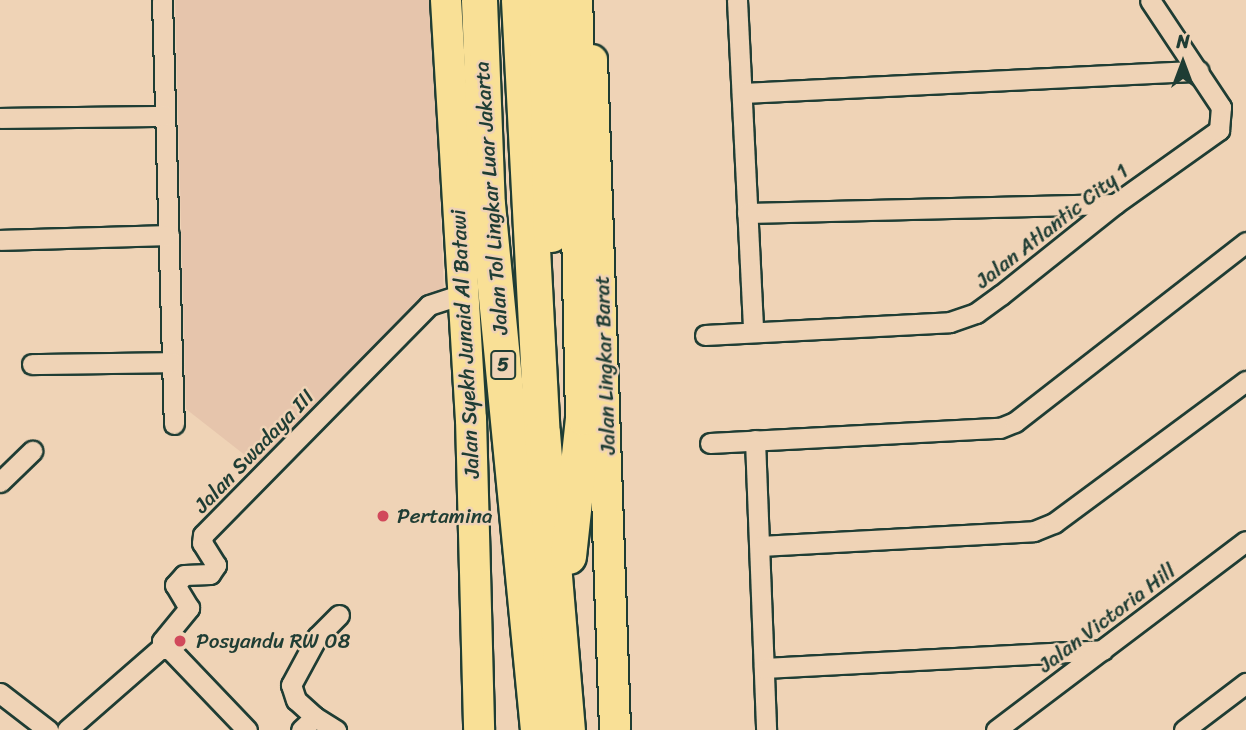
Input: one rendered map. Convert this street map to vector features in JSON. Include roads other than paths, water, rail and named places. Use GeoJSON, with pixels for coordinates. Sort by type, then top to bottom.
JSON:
{"type":"FeatureCollection","features":[{"type":"Feature","properties":{"kind":"highway","name":"Jalan Tol Lingkar Luar Jakarta"},"geometry":{"type":"LineString","coordinates":[[480,0],[487,204],[538,730]]}},
{"type":"Feature","properties":{"kind":"highway","name":"Jalan Tol Lingkar Luar Jakarta"},"geometry":{"type":"LineString","coordinates":[[519,0],[542,433],[567,730]]}},
{"type":"Feature","properties":{"kind":"highway"},"geometry":{"type":"LineString","coordinates":[[542,433],[551,370],[552,278],[546,0]]}},
{"type":"Feature","properties":{"kind":"highway"},"geometry":{"type":"LineString","coordinates":[[558,606],[571,538],[583,417],[573,0]]}},
{"type":"Feature","properties":{"kind":"main road","name":"Jalan Syekh Junaid Al Batawi"},"geometry":{"type":"LineString","coordinates":[[446,0],[463,294],[479,730]]}},
{"type":"Feature","properties":{"kind":"main road","name":"Jalan Lingkar Barat"},"geometry":{"type":"LineString","coordinates":[[589,0],[612,521],[615,730]]}},
{"type":"Feature","properties":{"kind":"street"},"geometry":{"type":"LineString","coordinates":[[162,0],[174,424]]}},
{"type":"Feature","properties":{"kind":"street"},"geometry":{"type":"LineString","coordinates":[[737,0],[753,332]]}},
{"type":"Feature","properties":{"kind":"street","name":"Jalan Atlantic City 1"},"geometry":{"type":"LineString","coordinates":[[705,335],[950,322],[976,313],[1001,295],[1115,204],[1219,130],[1221,107],[1150,0]]}},
{"type":"Feature","properties":{"kind":"street"},"geometry":{"type":"LineString","coordinates":[[742,93],[1198,71]]}},
{"type":"Feature","properties":{"kind":"street"},"geometry":{"type":"LineString","coordinates":[[0,118],[165,116]]}},
{"type":"Feature","properties":{"kind":"street"},"geometry":{"type":"LineString","coordinates":[[747,214],[1115,204]]}},
{"type":"Feature","properties":{"kind":"street"},"geometry":{"type":"LineString","coordinates":[[0,240],[169,235]]}},
{"type":"Feature","properties":{"kind":"street"},"geometry":{"type":"LineString","coordinates":[[710,443],[1000,428],[1014,422],[1246,242]]}},
{"type":"Feature","properties":{"kind":"street","name":"Jalan Swadaya III"},"geometry":{"type":"LineString","coordinates":[[168,649],[164,634],[189,608],[174,588],[177,581],[184,575],[210,574],[216,565],[202,543],[203,535],[429,305],[463,294]]}},
{"type":"Feature","properties":{"kind":"street"},"geometry":{"type":"LineString","coordinates":[[32,364],[172,362]]}},
{"type":"Feature","properties":{"kind":"street"},"geometry":{"type":"LineString","coordinates":[[760,546],[1034,531],[1054,523],[1246,381]]}},
{"type":"Feature","properties":{"kind":"street"},"geometry":{"type":"LineString","coordinates":[[755,440],[766,730]]}},
{"type":"Feature","properties":{"kind":"street"},"geometry":{"type":"LineString","coordinates":[[0,482],[32,451]]}},
{"type":"Feature","properties":{"kind":"street","name":"Jalan Victoria Hill"},"geometry":{"type":"LineString","coordinates":[[996,730],[1246,541]]}},
{"type":"Feature","properties":{"kind":"street"},"geometry":{"type":"LineString","coordinates":[[337,730],[308,724],[290,685],[317,638],[339,615]]}},
{"type":"Feature","properties":{"kind":"street"},"geometry":{"type":"LineString","coordinates":[[67,730],[160,649],[168,649],[247,730]]}},
{"type":"Feature","properties":{"kind":"street"},"geometry":{"type":"LineString","coordinates":[[764,668],[1103,650]]}},
{"type":"Feature","properties":{"kind":"street"},"geometry":{"type":"LineString","coordinates":[[1184,730],[1246,683]]}},
{"type":"Feature","properties":{"kind":"street"},"geometry":{"type":"LineString","coordinates":[[0,693],[48,730]]}},
{"type":"Feature","properties":{"kind":"place","name":"Pertamina"},"geometry":{"type":"Point","coordinates":[383,516]}},
{"type":"Feature","properties":{"kind":"place","name":"Posyandu RW 08"},"geometry":{"type":"Point","coordinates":[180,641]}}]}
